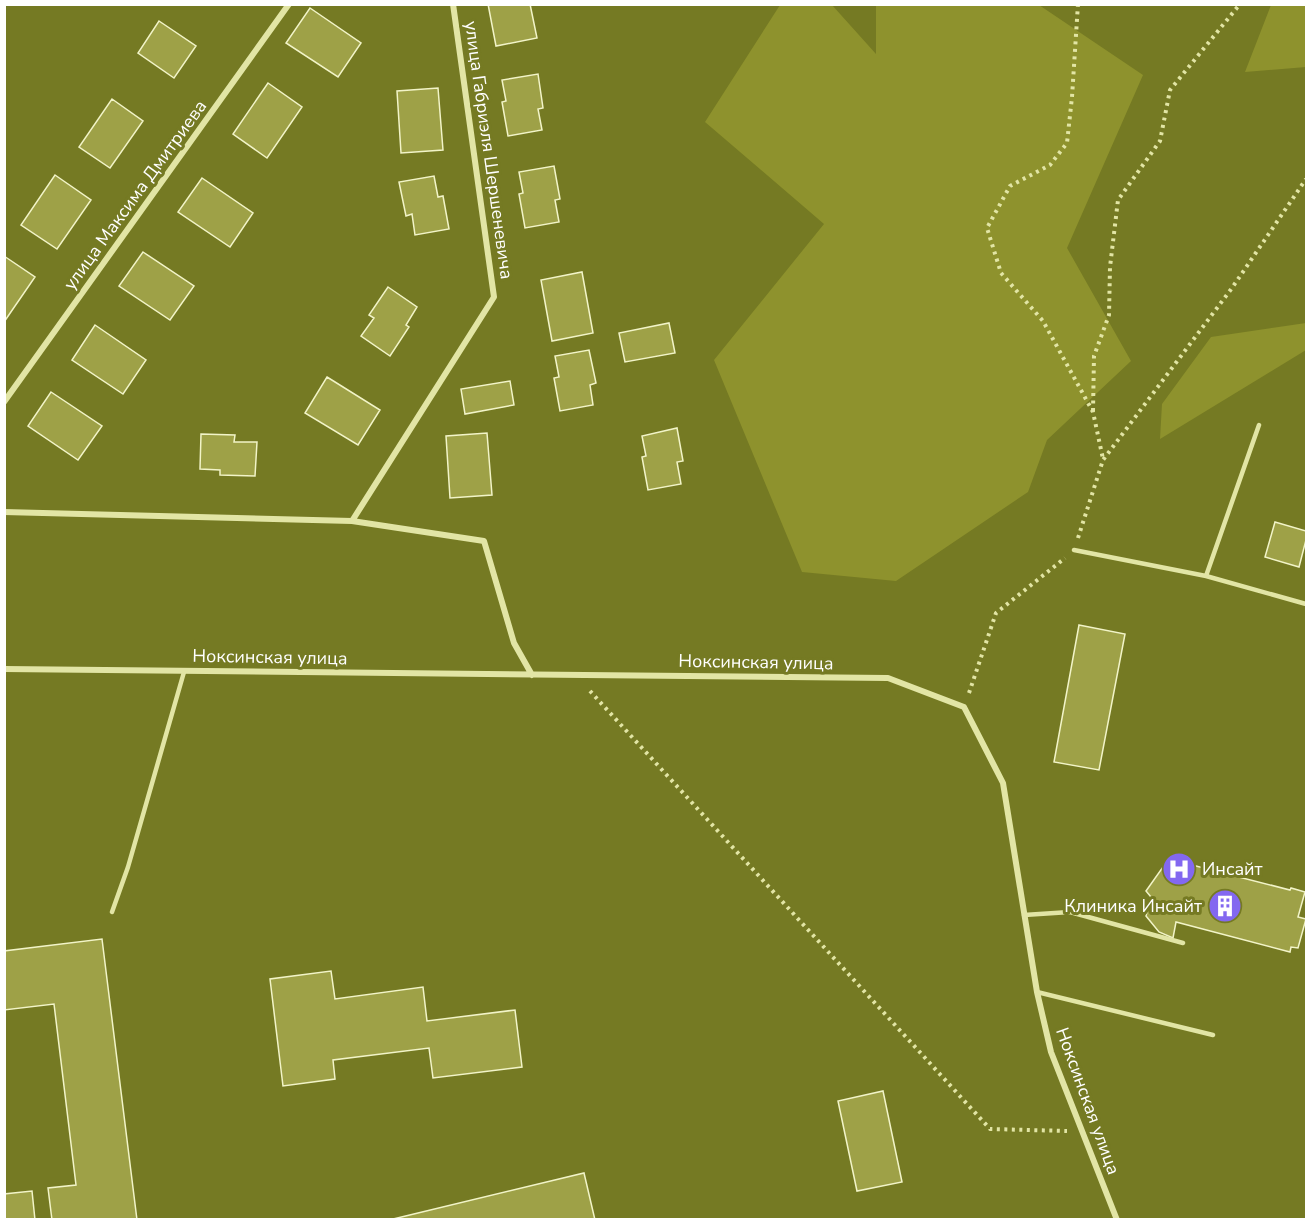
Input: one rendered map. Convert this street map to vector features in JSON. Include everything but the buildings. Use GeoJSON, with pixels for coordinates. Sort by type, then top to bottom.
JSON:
{"type":"FeatureCollection","features":[{"type":"Feature","properties":{"kind":"street","name":"улица Максима Дмитриева"},"geometry":{"type":"LineString","coordinates":[[4,402],[289,4]]}},
{"type":"Feature","properties":{"kind":"street","name":"улица Габриэля Шершеневича"},"geometry":{"type":"LineString","coordinates":[[352,521],[494,297],[453,4]]}},
{"type":"Feature","properties":{"kind":"street"},"geometry":{"type":"LineString","coordinates":[[4,512],[352,521],[484,541],[514,643],[532,675]]}},
{"type":"Feature","properties":{"kind":"street","name":"Ноксинская улица"},"geometry":{"type":"LineString","coordinates":[[4,669],[888,678],[964,707],[1003,783],[1037,992],[1051,1052],[1117,1220]]}},
{"type":"Feature","properties":{"kind":"lane"},"geometry":{"type":"LineString","coordinates":[[1206,576],[1259,425]]}},
{"type":"Feature","properties":{"kind":"lane"},"geometry":{"type":"LineString","coordinates":[[1074,550],[1206,576],[1306,604]]}},
{"type":"Feature","properties":{"kind":"lane"},"geometry":{"type":"LineString","coordinates":[[112,912],[128,867],[184,672]]}},
{"type":"Feature","properties":{"kind":"lane"},"geometry":{"type":"LineString","coordinates":[[1024,915],[1070,912],[1183,943]]}},
{"type":"Feature","properties":{"kind":"lane"},"geometry":{"type":"LineString","coordinates":[[1037,992],[1213,1035]]}},
{"type":"Feature","properties":{"kind":"path"},"geometry":{"type":"LineString","coordinates":[[1078,4],[1067,143],[1050,165],[1010,186],[987,228],[1001,273],[1044,321],[1093,412]]}},
{"type":"Feature","properties":{"kind":"path"},"geometry":{"type":"LineString","coordinates":[[1103,460],[1093,412],[1094,356],[1109,315],[1110,267],[1118,200],[1160,141],[1170,90],[1240,4]]}},
{"type":"Feature","properties":{"kind":"path"},"geometry":{"type":"LineString","coordinates":[[964,707],[996,613],[1074,550],[1103,460],[1232,288],[1306,179]]}},
{"type":"Feature","properties":{"kind":"path"},"geometry":{"type":"LineString","coordinates":[[575,675],[990,1129],[1082,1132]]}},
{"type":"Feature","properties":{"kind":"shaded area"},"geometry":{"type":"Polygon","coordinates":[[[780,5],[832,5],[876,54],[876,5],[1039,5],[1143,75],[1067,248],[1131,361],[1047,440],[1028,492],[896,581],[802,572],[714,360],[824,224],[705,122],[780,5]]]}},
{"type":"Feature","properties":{"kind":"shaded area"},"geometry":{"type":"Polygon","coordinates":[[[1271,5],[1306,5],[1306,67],[1245,72],[1271,5]]]}},
{"type":"Feature","properties":{"kind":"shaded area"},"geometry":{"type":"Polygon","coordinates":[[[1306,323],[1306,350],[1160,439],[1162,404],[1211,337],[1306,323]]]}},
{"type":"Feature","properties":{"kind":"place","name":"Инсайт"},"geometry":{"type":"Point","coordinates":[1179,869]}},
{"type":"Feature","properties":{"kind":"place","name":"Клиника Инсайт"},"geometry":{"type":"Point","coordinates":[1225,906]}}]}
